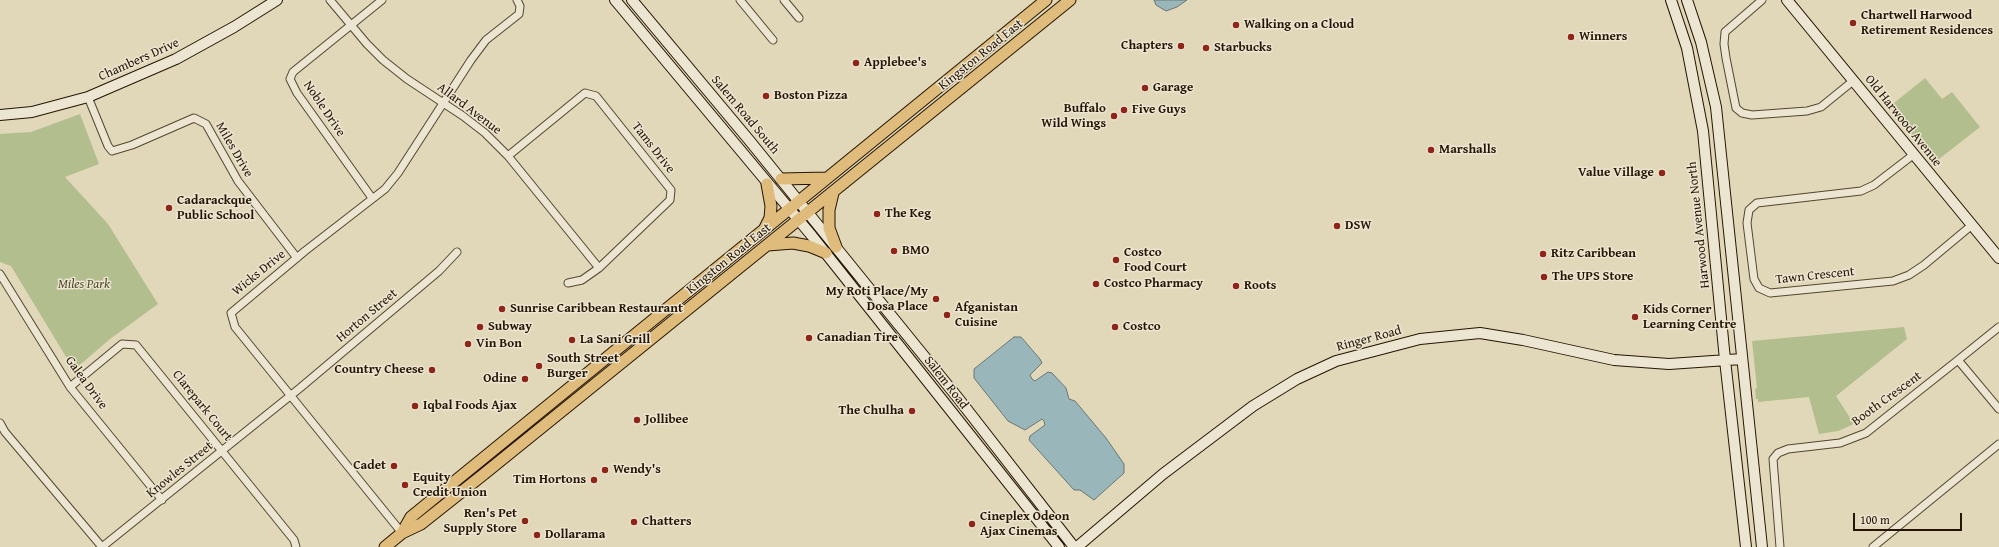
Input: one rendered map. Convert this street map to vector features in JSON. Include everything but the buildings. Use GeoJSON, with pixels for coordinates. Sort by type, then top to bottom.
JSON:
{"type":"FeatureCollection","features":[{"type":"Feature","properties":{"kind":"main road","name":"Chambers Drive"},"geometry":{"type":"LineString","coordinates":[[0,115],[32,112],[88,97],[176,59],[234,27],[277,0]]}},
{"type":"Feature","properties":{"kind":"main road","name":"Salem Road South"},"geometry":{"type":"LineString","coordinates":[[615,0],[767,184],[812,236]]}},
{"type":"Feature","properties":{"kind":"main road","name":"Salem Road South"},"geometry":{"type":"LineString","coordinates":[[632,0],[836,247]]}},
{"type":"Feature","properties":{"kind":"main road","name":"Kingston Road East"},"geometry":{"type":"LineString","coordinates":[[402,533],[411,517],[668,310],[798,200],[1046,0]]}},
{"type":"Feature","properties":{"kind":"main road","name":"Kingston Road East"},"geometry":{"type":"LineString","coordinates":[[385,547],[402,533],[424,522],[799,221],[1070,0]]}},
{"type":"Feature","properties":{"kind":"main road","name":"Harwood Avenue North"},"geometry":{"type":"LineString","coordinates":[[1670,0],[1687,48],[1703,131],[1725,360],[1746,547]]}},
{"type":"Feature","properties":{"kind":"main road"},"geometry":{"type":"LineString","coordinates":[[1687,0],[1701,42],[1716,107],[1762,547]]}},
{"type":"Feature","properties":{"kind":"main road","name":"Old Harwood Avenue"},"geometry":{"type":"LineString","coordinates":[[1787,0],[1913,155],[1998,256]]}},
{"type":"Feature","properties":{"kind":"main road"},"geometry":{"type":"LineString","coordinates":[[780,179],[827,178]]}},
{"type":"Feature","properties":{"kind":"main road"},"geometry":{"type":"LineString","coordinates":[[764,229],[770,218],[771,206],[767,184]]}},
{"type":"Feature","properties":{"kind":"main road"},"geometry":{"type":"LineString","coordinates":[[833,193],[829,210],[829,228],[836,247]]}},
{"type":"Feature","properties":{"kind":"main road","name":"Salem Road"},"geometry":{"type":"LineString","coordinates":[[812,236],[1059,547]]}},
{"type":"Feature","properties":{"kind":"main road"},"geometry":{"type":"LineString","coordinates":[[768,245],[793,243],[809,246],[826,253]]}},
{"type":"Feature","properties":{"kind":"main road","name":"Salem Road"},"geometry":{"type":"LineString","coordinates":[[836,247],[958,398],[1074,547]]}},
{"type":"Feature","properties":{"kind":"main road","name":"Ringer Road"},"geometry":{"type":"LineString","coordinates":[[1077,547],[1164,474],[1253,406],[1298,379],[1336,360],[1420,339],[1480,333],[1523,340],[1614,360],[1669,364],[1742,359]]}},
{"type":"Feature","properties":{"kind":"street","name":"Allard Avenue"},"geometry":{"type":"LineString","coordinates":[[330,0],[351,26],[383,60],[407,79],[485,133],[508,156],[599,268]]}},
{"type":"Feature","properties":{"kind":"street","name":"Noble Drive"},"geometry":{"type":"LineString","coordinates":[[372,198],[296,93],[290,79],[293,72],[382,0]]}},
{"type":"Feature","properties":{"kind":"street","name":"Wicks Drive"},"geometry":{"type":"LineString","coordinates":[[402,533],[235,327],[231,312],[385,189],[398,173],[486,40],[519,14],[520,6],[517,0]]}},
{"type":"Feature","properties":{"kind":"street"},"geometry":{"type":"LineString","coordinates":[[740,0],[773,40]]}},
{"type":"Feature","properties":{"kind":"street"},"geometry":{"type":"LineString","coordinates":[[784,0],[799,18]]}},
{"type":"Feature","properties":{"kind":"street"},"geometry":{"type":"LineString","coordinates":[[1762,0],[1725,32],[1724,44],[1726,58],[1736,108],[1742,113],[1752,115],[1807,111],[1820,107],[1853,81]]}},
{"type":"Feature","properties":{"kind":"street","name":"Tams Drive"},"geometry":{"type":"LineString","coordinates":[[508,156],[585,94],[596,96],[671,190],[670,200],[599,268],[582,280],[568,283]]}},
{"type":"Feature","properties":{"kind":"street","name":"Miles Drive"},"geometry":{"type":"LineString","coordinates":[[88,97],[108,146],[112,150],[132,145],[194,118],[206,124],[238,181],[297,258]]}},
{"type":"Feature","properties":{"kind":"street","name":"Tawn Crescent"},"geometry":{"type":"LineString","coordinates":[[1913,155],[1874,185],[1861,191],[1756,203],[1749,210],[1747,223],[1754,279],[1759,288],[1770,293],[1893,281],[1909,275],[1924,265],[1972,226]]}},
{"type":"Feature","properties":{"kind":"street","name":"Horton Street"},"geometry":{"type":"LineString","coordinates":[[291,396],[439,271],[457,252]]}},
{"type":"Feature","properties":{"kind":"street","name":"Galea Drive"},"geometry":{"type":"LineString","coordinates":[[0,274],[70,387],[162,500]]}},
{"type":"Feature","properties":{"kind":"street","name":"Booth Crescent"},"geometry":{"type":"LineString","coordinates":[[1780,547],[1773,459],[1778,453],[1788,449],[1840,443],[1866,433],[1999,327]]}},
{"type":"Feature","properties":{"kind":"street","name":"Clarepark Court"},"geometry":{"type":"LineString","coordinates":[[70,387],[122,344],[136,345],[223,450],[294,540],[296,547]]}},
{"type":"Feature","properties":{"kind":"street"},"geometry":{"type":"LineString","coordinates":[[1958,360],[1999,409]]}},
{"type":"Feature","properties":{"kind":"street","name":"Knowles Street"},"geometry":{"type":"LineString","coordinates":[[102,547],[291,396]]}},
{"type":"Feature","properties":{"kind":"street"},"geometry":{"type":"LineString","coordinates":[[0,423],[5,432],[102,547]]}},
{"type":"Feature","properties":{"kind":"street"},"geometry":{"type":"LineString","coordinates":[[1873,547],[1999,444]]}},
{"type":"Feature","properties":{"kind":"green space"},"geometry":{"type":"Polygon","coordinates":[[[1925,78],[1942,99],[1952,92],[1980,127],[1934,163],[1889,107],[1925,78]]]}},
{"type":"Feature","properties":{"kind":"green space","name":"Miles Park"},"geometry":{"type":"Polygon","coordinates":[[[80,114],[99,164],[65,177],[108,224],[158,304],[110,339],[74,370],[11,266],[0,262],[0,134],[31,132],[80,114]]]}},
{"type":"Feature","properties":{"kind":"green space"},"geometry":{"type":"Polygon","coordinates":[[[1904,327],[1907,339],[1836,396],[1854,424],[1838,431],[1819,434],[1809,397],[1758,402],[1758,399],[1756,399],[1755,389],[1757,388],[1752,341],[1904,327]]]}},
{"type":"Feature","properties":{"kind":"water"},"geometry":{"type":"Polygon","coordinates":[[[1154,0],[1187,0],[1177,7],[1166,11],[1156,5],[1154,0]]]}},
{"type":"Feature","properties":{"kind":"water"},"geometry":{"type":"Polygon","coordinates":[[[1014,337],[1021,337],[1042,363],[1030,375],[1032,379],[1035,381],[1048,372],[1052,373],[1066,388],[1069,399],[1075,401],[1106,438],[1124,464],[1124,473],[1094,500],[1080,490],[1074,490],[1029,440],[1030,436],[1045,425],[1044,421],[1042,419],[1025,430],[1008,421],[974,378],[974,369],[1014,337]]]}},
{"type":"Feature","properties":{"kind":"place","name":"Chartwell Harwood Retirement Residences"},"geometry":{"type":"Point","coordinates":[1853,23]}},
{"type":"Feature","properties":{"kind":"place","name":"Walking on a Cloud"},"geometry":{"type":"Point","coordinates":[1236,25]}},
{"type":"Feature","properties":{"kind":"place","name":"Winners"},"geometry":{"type":"Point","coordinates":[1571,37]}},
{"type":"Feature","properties":{"kind":"place","name":"Chapters"},"geometry":{"type":"Point","coordinates":[1181,46]}},
{"type":"Feature","properties":{"kind":"place","name":"Starbucks"},"geometry":{"type":"Point","coordinates":[1206,48]}},
{"type":"Feature","properties":{"kind":"place","name":"Applebee's"},"geometry":{"type":"Point","coordinates":[856,63]}},
{"type":"Feature","properties":{"kind":"place","name":"Garage"},"geometry":{"type":"Point","coordinates":[1145,88]}},
{"type":"Feature","properties":{"kind":"place","name":"Boston Pizza"},"geometry":{"type":"Point","coordinates":[766,96]}},
{"type":"Feature","properties":{"kind":"place","name":"Five Guys"},"geometry":{"type":"Point","coordinates":[1124,110]}},
{"type":"Feature","properties":{"kind":"place","name":"Buffalo Wild Wings"},"geometry":{"type":"Point","coordinates":[1114,116]}},
{"type":"Feature","properties":{"kind":"place","name":"Marshalls"},"geometry":{"type":"Point","coordinates":[1431,150]}},
{"type":"Feature","properties":{"kind":"place","name":"Value Village"},"geometry":{"type":"Point","coordinates":[1662,173]}},
{"type":"Feature","properties":{"kind":"place","name":"Cadarackque Public School"},"geometry":{"type":"Point","coordinates":[169,208]}},
{"type":"Feature","properties":{"kind":"place","name":"The Keg"},"geometry":{"type":"Point","coordinates":[877,214]}},
{"type":"Feature","properties":{"kind":"place","name":"DSW"},"geometry":{"type":"Point","coordinates":[1337,226]}},
{"type":"Feature","properties":{"kind":"place","name":"BMO"},"geometry":{"type":"Point","coordinates":[894,251]}},
{"type":"Feature","properties":{"kind":"place","name":"Ritz Caribbean"},"geometry":{"type":"Point","coordinates":[1543,254]}},
{"type":"Feature","properties":{"kind":"place","name":"Costco Food Court"},"geometry":{"type":"Point","coordinates":[1116,260]}},
{"type":"Feature","properties":{"kind":"place","name":"The UPS Store"},"geometry":{"type":"Point","coordinates":[1544,277]}},
{"type":"Feature","properties":{"kind":"place","name":"Costco Pharmacy"},"geometry":{"type":"Point","coordinates":[1096,284]}},
{"type":"Feature","properties":{"kind":"place","name":"Roots"},"geometry":{"type":"Point","coordinates":[1236,286]}},
{"type":"Feature","properties":{"kind":"place","name":"My Roti Place/My Dosa Place"},"geometry":{"type":"Point","coordinates":[936,299]}},
{"type":"Feature","properties":{"kind":"place","name":"Sunrise Caribbean Restaurant"},"geometry":{"type":"Point","coordinates":[502,309]}},
{"type":"Feature","properties":{"kind":"place","name":"Afganistan Cuisine"},"geometry":{"type":"Point","coordinates":[947,315]}},
{"type":"Feature","properties":{"kind":"place","name":"Kids Corner Learning Centre"},"geometry":{"type":"Point","coordinates":[1635,317]}},
{"type":"Feature","properties":{"kind":"place","name":"Subway"},"geometry":{"type":"Point","coordinates":[480,327]}},
{"type":"Feature","properties":{"kind":"place","name":"Costco"},"geometry":{"type":"Point","coordinates":[1115,327]}},
{"type":"Feature","properties":{"kind":"place","name":"Canadian Tire"},"geometry":{"type":"Point","coordinates":[809,338]}},
{"type":"Feature","properties":{"kind":"place","name":"La Sani Grill"},"geometry":{"type":"Point","coordinates":[572,340]}},
{"type":"Feature","properties":{"kind":"place","name":"Vin Bon"},"geometry":{"type":"Point","coordinates":[468,344]}},
{"type":"Feature","properties":{"kind":"place","name":"South Street Burger"},"geometry":{"type":"Point","coordinates":[539,366]}},
{"type":"Feature","properties":{"kind":"place","name":"Country Cheese"},"geometry":{"type":"Point","coordinates":[432,370]}},
{"type":"Feature","properties":{"kind":"place","name":"Odine"},"geometry":{"type":"Point","coordinates":[525,379]}},
{"type":"Feature","properties":{"kind":"place","name":"Iqbal Foods Ajax"},"geometry":{"type":"Point","coordinates":[415,406]}},
{"type":"Feature","properties":{"kind":"place","name":"The Chulha"},"geometry":{"type":"Point","coordinates":[912,411]}},
{"type":"Feature","properties":{"kind":"place","name":"Jollibee"},"geometry":{"type":"Point","coordinates":[637,420]}},
{"type":"Feature","properties":{"kind":"place","name":"Cadet"},"geometry":{"type":"Point","coordinates":[394,466]}},
{"type":"Feature","properties":{"kind":"place","name":"Wendy's"},"geometry":{"type":"Point","coordinates":[605,470]}},
{"type":"Feature","properties":{"kind":"place","name":"Tim Hortons"},"geometry":{"type":"Point","coordinates":[594,480]}},
{"type":"Feature","properties":{"kind":"place","name":"Equity Credit Union"},"geometry":{"type":"Point","coordinates":[405,485]}},
{"type":"Feature","properties":{"kind":"place","name":"Ren's Pet Supply Store"},"geometry":{"type":"Point","coordinates":[525,521]}},
{"type":"Feature","properties":{"kind":"place","name":"Chatters"},"geometry":{"type":"Point","coordinates":[634,522]}},
{"type":"Feature","properties":{"kind":"place","name":"Cineplex Odeon Ajax Cinemas"},"geometry":{"type":"Point","coordinates":[972,524]}},
{"type":"Feature","properties":{"kind":"place","name":"Dollarama"},"geometry":{"type":"Point","coordinates":[537,535]}}]}
